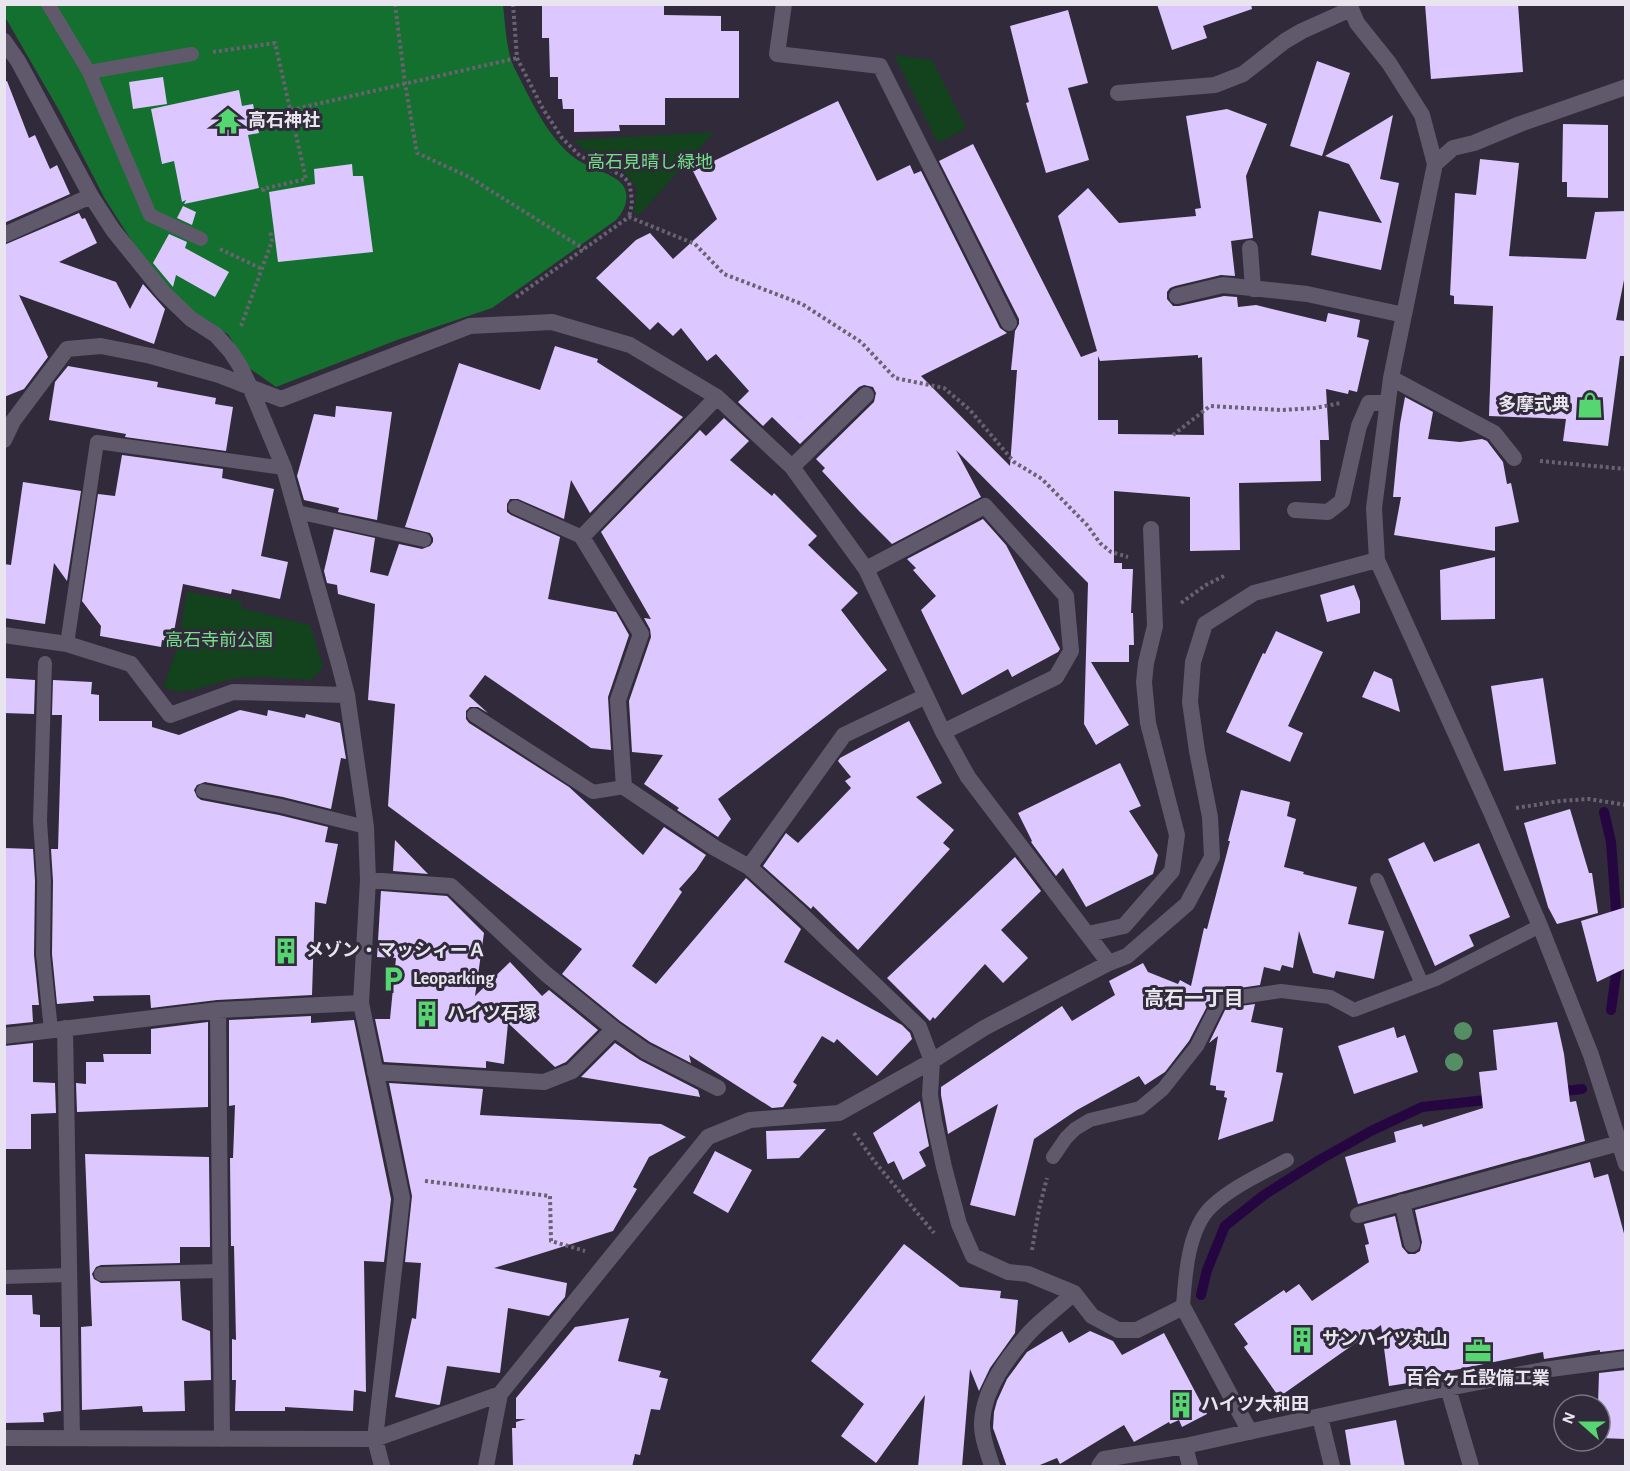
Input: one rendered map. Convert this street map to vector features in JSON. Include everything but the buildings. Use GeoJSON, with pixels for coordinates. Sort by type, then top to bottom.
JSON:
{"type":"FeatureCollection","features":[{"type":"Feature","properties":{"kind":"street"},"geometry":{"type":"LineString","coordinates":[[784,4],[777,54],[880,66],[1009,323]]}},
{"type":"Feature","properties":{"kind":"street"},"geometry":{"type":"LineString","coordinates":[[1118,93],[1215,85],[1243,74],[1294,36],[1350,7],[1357,23],[1389,63],[1422,115],[1435,164],[1391,378],[1374,508],[1377,560],[1540,926],[1591,1055],[1626,1164]]}},
{"type":"Feature","properties":{"kind":"street"},"geometry":{"type":"LineString","coordinates":[[4,41],[11,63],[113,230],[163,292],[191,319],[216,335],[231,352],[250,387],[284,468],[347,695],[366,827],[368,879],[361,1003],[402,1198],[375,1439],[382,1467]]}},
{"type":"Feature","properties":{"kind":"street"},"geometry":{"type":"LineString","coordinates":[[1435,164],[1453,148],[1474,143],[1520,124],[1626,87]]}},
{"type":"Feature","properties":{"kind":"street"},"geometry":{"type":"LineString","coordinates":[[4,235],[91,196]]}},
{"type":"Feature","properties":{"kind":"street"},"geometry":{"type":"LineString","coordinates":[[1250,248],[1253,288]]}},
{"type":"Feature","properties":{"kind":"street"},"geometry":{"type":"LineString","coordinates":[[1177,296],[1223,285],[1307,294],[1404,315]]}},
{"type":"Feature","properties":{"kind":"street"},"geometry":{"type":"LineString","coordinates":[[4,440],[13,421],[67,349],[101,346],[141,354],[219,375],[281,399],[470,326],[552,322],[630,345],[717,397],[792,467],[866,569],[943,732],[968,777],[1109,963]]}},
{"type":"Feature","properties":{"kind":"street"},"geometry":{"type":"LineString","coordinates":[[1391,378],[1494,433],[1514,458]]}},
{"type":"Feature","properties":{"kind":"street"},"geometry":{"type":"LineString","coordinates":[[792,467],[866,395]]}},
{"type":"Feature","properties":{"kind":"street"},"geometry":{"type":"LineString","coordinates":[[717,397],[582,537],[641,634],[618,700],[624,787],[715,848],[749,867],[919,1027],[932,1061],[930,1095],[938,1140],[959,1224],[973,1256],[1008,1272],[1028,1274],[1074,1293],[1092,1316],[1119,1330],[1137,1330],[1183,1306],[1250,1432]]}},
{"type":"Feature","properties":{"kind":"street"},"geometry":{"type":"LineString","coordinates":[[1295,510],[1328,512],[1342,501],[1359,426],[1369,403],[1388,403]]}},
{"type":"Feature","properties":{"kind":"street"},"geometry":{"type":"LineString","coordinates":[[866,569],[985,506],[1066,596],[1071,651],[1056,677],[943,732]]}},
{"type":"Feature","properties":{"kind":"street"},"geometry":{"type":"LineString","coordinates":[[1088,934],[1124,926],[1172,871],[1177,835],[1149,723],[1144,682],[1155,626],[1151,529]]}},
{"type":"Feature","properties":{"kind":"street"},"geometry":{"type":"LineString","coordinates":[[486,1467],[500,1394],[708,1137],[750,1120],[839,1113],[932,1061],[984,1028],[1109,963],[1127,956],[1187,904],[1212,857],[1210,817],[1190,702],[1193,662],[1205,624],[1254,593],[1377,560]]}},
{"type":"Feature","properties":{"kind":"street"},"geometry":{"type":"LineString","coordinates":[[4,634],[67,644],[131,664],[170,715],[232,692],[347,695]]}},
{"type":"Feature","properties":{"kind":"street"},"geometry":{"type":"LineString","coordinates":[[749,867],[844,735],[926,696]]}},
{"type":"Feature","properties":{"kind":"street"},"geometry":{"type":"LineString","coordinates":[[368,879],[451,886],[546,974],[614,1029],[645,1051],[718,1088]]}},
{"type":"Feature","properties":{"kind":"street"},"geometry":{"type":"LineString","coordinates":[[4,1036],[218,1010],[361,1003]]}},
{"type":"Feature","properties":{"kind":"street"},"geometry":{"type":"LineString","coordinates":[[218,1010],[222,1439]]}},
{"type":"Feature","properties":{"kind":"street"},"geometry":{"type":"LineString","coordinates":[[58,1029],[69,1275],[72,1438]]}},
{"type":"Feature","properties":{"kind":"street"},"geometry":{"type":"LineString","coordinates":[[375,1072],[544,1082],[572,1071],[614,1029]]}},
{"type":"Feature","properties":{"kind":"street"},"geometry":{"type":"LineString","coordinates":[[1358,1215],[1619,1143]]}},
{"type":"Feature","properties":{"kind":"street"},"geometry":{"type":"LineString","coordinates":[[1402,1202],[1413,1244]]}},
{"type":"Feature","properties":{"kind":"street"},"geometry":{"type":"LineString","coordinates":[[992,1467],[982,1424],[990,1390],[1004,1366],[1030,1332],[1074,1293]]}},
{"type":"Feature","properties":{"kind":"street"},"geometry":{"type":"LineString","coordinates":[[1100,1467],[1104,1459],[1185,1446],[1448,1388],[1543,1370],[1626,1359]]}},
{"type":"Feature","properties":{"kind":"street"},"geometry":{"type":"LineString","coordinates":[[1448,1388],[1471,1467]]}},
{"type":"Feature","properties":{"kind":"street"},"geometry":{"type":"LineString","coordinates":[[4,1438],[375,1439],[500,1394]]}},
{"type":"Feature","properties":{"kind":"street"},"geometry":{"type":"LineString","coordinates":[[1320,1417],[1332,1467]]}},
{"type":"Feature","properties":{"kind":"street"},"geometry":{"type":"LineString","coordinates":[[1185,1446],[1190,1467]]}},
{"type":"Feature","properties":{"kind":"lane"},"geometry":{"type":"LineString","coordinates":[[48,4],[89,72],[150,215],[201,239]]}},
{"type":"Feature","properties":{"kind":"lane"},"geometry":{"type":"LineString","coordinates":[[89,72],[192,54]]}},
{"type":"Feature","properties":{"kind":"lane"},"geometry":{"type":"LineString","coordinates":[[67,644],[97,442],[284,468]]}},
{"type":"Feature","properties":{"kind":"lane"},"geometry":{"type":"LineString","coordinates":[[515,507],[582,537]]}},
{"type":"Feature","properties":{"kind":"lane"},"geometry":{"type":"LineString","coordinates":[[297,512],[424,540]]}},
{"type":"Feature","properties":{"kind":"lane"},"geometry":{"type":"LineString","coordinates":[[45,663],[40,821],[44,881],[43,954],[58,1029]]}},
{"type":"Feature","properties":{"kind":"lane"},"geometry":{"type":"LineString","coordinates":[[474,715],[593,792],[624,787]]}},
{"type":"Feature","properties":{"kind":"lane"},"geometry":{"type":"LineString","coordinates":[[203,790],[366,827]]}},
{"type":"Feature","properties":{"kind":"lane"},"geometry":{"type":"LineString","coordinates":[[1377,880],[1422,984]]}},
{"type":"Feature","properties":{"kind":"lane"},"geometry":{"type":"LineString","coordinates":[[1053,1156],[1075,1129],[1090,1120],[1140,1108],[1164,1089],[1197,1046],[1220,1000],[1281,991],[1329,997],[1354,1010],[1436,978],[1540,926]]}},
{"type":"Feature","properties":{"kind":"lane"},"geometry":{"type":"LineString","coordinates":[[1183,1306],[1190,1250],[1201,1220],[1212,1206],[1239,1187],[1287,1160]]}},
{"type":"Feature","properties":{"kind":"lane"},"geometry":{"type":"LineString","coordinates":[[101,1274],[220,1271]]}},
{"type":"Feature","properties":{"kind":"lane"},"geometry":{"type":"LineString","coordinates":[[4,1277],[69,1275]]}},
{"type":"Feature","properties":{"kind":"path"},"geometry":{"type":"LineString","coordinates":[[395,4],[417,153],[469,177],[584,249]]}},
{"type":"Feature","properties":{"kind":"path"},"geometry":{"type":"LineString","coordinates":[[513,4],[518,58],[543,109],[562,138],[580,156],[621,175],[629,182],[632,193],[629,217],[516,298]]}},
{"type":"Feature","properties":{"kind":"path"},"geometry":{"type":"LineString","coordinates":[[192,54],[275,43],[306,179],[263,189],[264,192]]}},
{"type":"Feature","properties":{"kind":"path"},"geometry":{"type":"LineString","coordinates":[[256,118],[518,58]]}},
{"type":"Feature","properties":{"kind":"path"},"geometry":{"type":"LineString","coordinates":[[629,217],[695,244],[724,274],[802,304],[861,342],[895,378],[944,388],[970,410],[1014,462],[1042,479],[1087,525],[1100,543],[1111,552],[1152,565]]}},
{"type":"Feature","properties":{"kind":"path"},"geometry":{"type":"LineString","coordinates":[[231,352],[272,241],[270,230]]}},
{"type":"Feature","properties":{"kind":"path"},"geometry":{"type":"LineString","coordinates":[[201,239],[262,269]]}},
{"type":"Feature","properties":{"kind":"path"},"geometry":{"type":"LineString","coordinates":[[1173,435],[1210,406],[1282,410],[1315,408],[1348,402],[1369,403]]}},
{"type":"Feature","properties":{"kind":"path"},"geometry":{"type":"LineString","coordinates":[[1514,458],[1626,470]]}},
{"type":"Feature","properties":{"kind":"path"},"geometry":{"type":"LineString","coordinates":[[1155,626],[1189,596],[1226,575]]}},
{"type":"Feature","properties":{"kind":"path"},"geometry":{"type":"LineString","coordinates":[[1491,812],[1560,801],[1589,799],[1626,805]]}},
{"type":"Feature","properties":{"kind":"path"},"geometry":{"type":"LineString","coordinates":[[839,1113],[875,1162],[935,1234]]}},
{"type":"Feature","properties":{"kind":"path"},"geometry":{"type":"LineString","coordinates":[[1028,1274],[1039,1209],[1053,1156]]}},
{"type":"Feature","properties":{"kind":"path"},"geometry":{"type":"LineString","coordinates":[[398,1178],[550,1196],[551,1241],[572,1248]]}},
{"type":"Feature","properties":{"kind":"green space"},"geometry":{"type":"Polygon","coordinates":[[[4,5],[503,5],[511,60],[540,117],[562,147],[571,155],[621,183],[626,191],[625,205],[616,220],[492,308],[397,340],[276,387],[249,368],[228,334],[204,322],[148,266],[105,199],[60,112],[5,17],[4,5]]]}},
{"type":"Feature","properties":{"kind":"green space"},"geometry":{"type":"Polygon","coordinates":[[[894,55],[932,60],[966,128],[938,143],[894,55]]]}},
{"type":"Feature","properties":{"kind":"green space","name":"高石見晴し緑地"},"geometry":{"type":"Polygon","coordinates":[[[714,132],[639,215],[634,213],[637,188],[623,171],[592,157],[573,140],[714,132]]]}},
{"type":"Feature","properties":{"kind":"green space","name":"高石寺前公園"},"geometry":{"type":"Polygon","coordinates":[[[187,592],[241,601],[241,608],[310,625],[323,667],[311,680],[248,677],[186,691],[170,690],[164,686],[179,642],[187,592]]]}},
{"type":"Feature","properties":{"kind":"waterway"},"geometry":{"type":"LineString","coordinates":[[1604,812],[1611,842],[1617,923]]}},
{"type":"Feature","properties":{"kind":"waterway"},"geometry":{"type":"LineString","coordinates":[[1611,1010],[1618,960]]}},
{"type":"Feature","properties":{"kind":"waterway"},"geometry":{"type":"LineString","coordinates":[[1555,1092],[1582,1089]]}},
{"type":"Feature","properties":{"kind":"waterway"},"geometry":{"type":"LineString","coordinates":[[1201,1295],[1207,1270],[1225,1226],[1264,1195],[1371,1131],[1422,1107],[1495,1099]]}},
{"type":"Feature","properties":{"kind":"place","name":"高石神社"},"geometry":{"type":"Point","coordinates":[228,121]}},
{"type":"Feature","properties":{"kind":"place","name":"多摩式典"},"geometry":{"type":"Point","coordinates":[1590,405]}},
{"type":"Feature","properties":{"kind":"place","name":"メゾン・マッシィーＡ"},"geometry":{"type":"Point","coordinates":[286,951]}},
{"type":"Feature","properties":{"kind":"place","name":"Leoparking"},"geometry":{"type":"Point","coordinates":[393,979]}},
{"type":"Feature","properties":{"kind":"place","name":"ハイツ石塚"},"geometry":{"type":"Point","coordinates":[427,1014]}},
{"type":"Feature","properties":{"kind":"place","name":"サンハイツ丸山"},"geometry":{"type":"Point","coordinates":[1302,1340]}},
{"type":"Feature","properties":{"kind":"place","name":"百合ヶ丘設備工業"},"geometry":{"type":"Point","coordinates":[1478,1351]}},
{"type":"Feature","properties":{"kind":"place","name":"ハイツ大和田"},"geometry":{"type":"Point","coordinates":[1181,1405]}},
{"type":"Feature","properties":{"kind":"district","name":"高石一丁目"},"geometry":{"type":"Point","coordinates":[1194,999]}}]}
